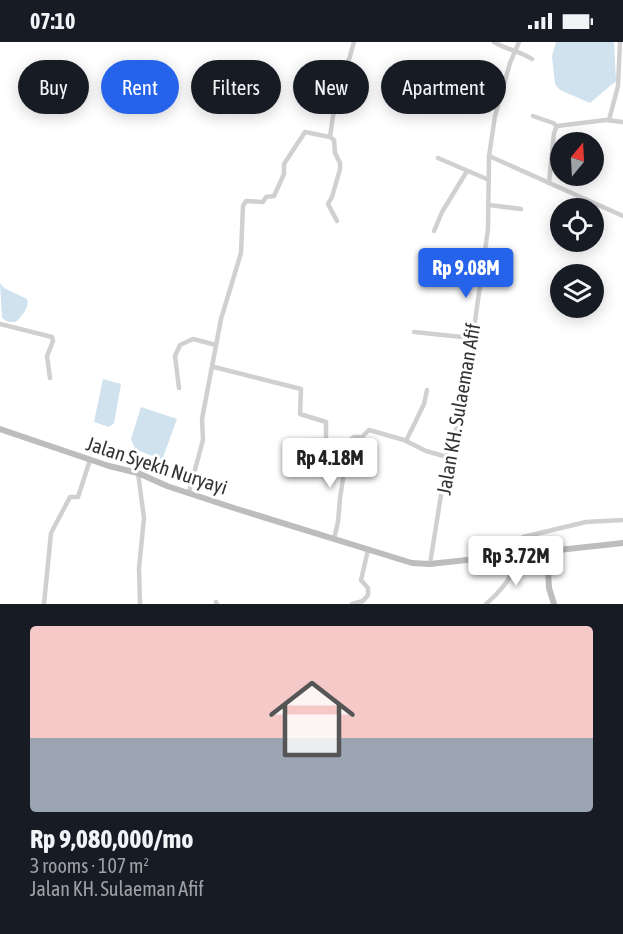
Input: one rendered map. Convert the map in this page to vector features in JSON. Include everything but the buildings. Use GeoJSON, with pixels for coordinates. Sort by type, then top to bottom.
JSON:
{"type":"FeatureCollection","features":[{"type":"Feature","properties":{"kind":"main road","name":"Jalan Syekh Nuryayi"},"geometry":{"type":"LineString","coordinates":[[0,429],[90,460],[138,473],[167,486],[412,563],[430,564],[623,543]]}},
{"type":"Feature","properties":{"kind":"main road"},"geometry":{"type":"LineString","coordinates":[[547,552],[549,588],[554,604]]}},
{"type":"Feature","properties":{"kind":"street"},"geometry":{"type":"LineString","coordinates":[[330,137],[333,116],[354,42]]}},
{"type":"Feature","properties":{"kind":"street"},"geometry":{"type":"LineString","coordinates":[[494,42],[514,53],[522,53],[532,59]]}},
{"type":"Feature","properties":{"kind":"street","name":"Jalan KH. Sulaeman Afif"},"geometry":{"type":"LineString","coordinates":[[430,564],[447,457],[460,419],[488,229],[489,156],[495,116],[519,42]]}},
{"type":"Feature","properties":{"kind":"street"},"geometry":{"type":"LineString","coordinates":[[609,120],[618,86],[620,42]]}},
{"type":"Feature","properties":{"kind":"street"},"geometry":{"type":"LineString","coordinates":[[533,116],[557,126],[609,120],[623,123]]}},
{"type":"Feature","properties":{"kind":"street"},"geometry":{"type":"LineString","coordinates":[[549,183],[554,133],[557,126]]}},
{"type":"Feature","properties":{"kind":"street"},"geometry":{"type":"LineString","coordinates":[[189,492],[203,440],[202,419],[214,367],[222,316],[241,253],[244,203],[263,202],[266,196],[274,196],[284,174],[284,164],[305,132],[330,137],[334,140],[335,153],[340,166],[328,204],[337,221]]}},
{"type":"Feature","properties":{"kind":"street"},"geometry":{"type":"LineString","coordinates":[[489,156],[623,216]]}},
{"type":"Feature","properties":{"kind":"street"},"geometry":{"type":"LineString","coordinates":[[438,158],[489,180]]}},
{"type":"Feature","properties":{"kind":"street"},"geometry":{"type":"LineString","coordinates":[[434,231],[442,212],[467,171]]}},
{"type":"Feature","properties":{"kind":"street"},"geometry":{"type":"LineString","coordinates":[[489,205],[521,209]]}},
{"type":"Feature","properties":{"kind":"street"},"geometry":{"type":"LineString","coordinates":[[0,324],[52,337],[53,341],[47,356],[50,378]]}},
{"type":"Feature","properties":{"kind":"street"},"geometry":{"type":"LineString","coordinates":[[414,332],[472,338]]}},
{"type":"Feature","properties":{"kind":"street"},"geometry":{"type":"LineString","coordinates":[[179,388],[175,358],[180,345],[193,339],[216,345]]}},
{"type":"Feature","properties":{"kind":"street"},"geometry":{"type":"LineString","coordinates":[[214,367],[299,388],[302,390],[300,414],[326,422],[326,440]]}},
{"type":"Feature","properties":{"kind":"street"},"geometry":{"type":"LineString","coordinates":[[406,441],[424,404],[427,390]]}},
{"type":"Feature","properties":{"kind":"street"},"geometry":{"type":"LineString","coordinates":[[307,441],[326,440],[346,443],[355,437],[362,437],[369,430],[447,457]]}},
{"type":"Feature","properties":{"kind":"street"},"geometry":{"type":"LineString","coordinates":[[334,540],[349,441]]}},
{"type":"Feature","properties":{"kind":"street"},"geometry":{"type":"LineString","coordinates":[[44,604],[51,533],[70,496],[78,497],[90,460]]}},
{"type":"Feature","properties":{"kind":"street"},"geometry":{"type":"LineString","coordinates":[[138,473],[144,518],[139,568],[140,604]]}},
{"type":"Feature","properties":{"kind":"street"},"geometry":{"type":"LineString","coordinates":[[486,604],[504,584],[515,567],[522,539],[526,536],[594,520],[623,520]]}},
{"type":"Feature","properties":{"kind":"street"},"geometry":{"type":"LineString","coordinates":[[352,604],[363,601],[368,595],[368,588],[361,578],[368,550]]}},
{"type":"Feature","properties":{"kind":"water"},"geometry":{"type":"Polygon","coordinates":[[[556,42],[614,42],[616,81],[590,103],[560,90],[555,84],[552,56],[556,42]]]}},
{"type":"Feature","properties":{"kind":"water"},"geometry":{"type":"Polygon","coordinates":[[[0,283],[4,288],[27,299],[26,309],[16,322],[8,322],[2,318],[0,283]]]}},
{"type":"Feature","properties":{"kind":"water"},"geometry":{"type":"Polygon","coordinates":[[[103,379],[121,384],[114,423],[109,427],[94,422],[103,379]]]}},
{"type":"Feature","properties":{"kind":"water"},"geometry":{"type":"Polygon","coordinates":[[[141,407],[177,419],[162,460],[135,449],[131,439],[141,407]]]}}]}
